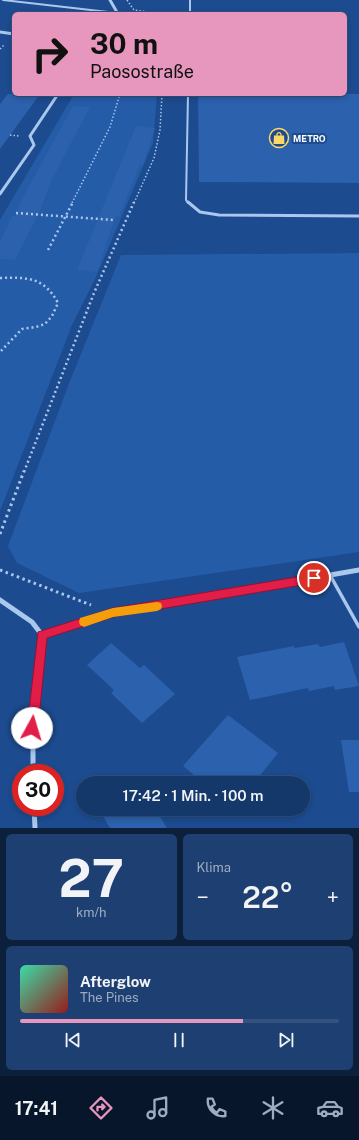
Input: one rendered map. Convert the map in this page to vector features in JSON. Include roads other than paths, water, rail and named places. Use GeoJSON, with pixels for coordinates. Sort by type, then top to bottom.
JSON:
{"type":"FeatureCollection","features":[{"type":"Feature","properties":{"kind":"street"},"geometry":{"type":"LineString","coordinates":[[110,0],[116,12]]}},
{"type":"Feature","properties":{"kind":"street"},"geometry":{"type":"LineString","coordinates":[[0,32],[12,34]]}},
{"type":"Feature","properties":{"kind":"street"},"geometry":{"type":"LineString","coordinates":[[0,194],[34,145],[30,136],[57,96]]}},
{"type":"Feature","properties":{"kind":"street"},"geometry":{"type":"LineString","coordinates":[[42,635],[113,613],[359,570]]}},
{"type":"Feature","properties":{"kind":"street"},"geometry":{"type":"LineString","coordinates":[[0,600],[32,622],[42,635],[32,728],[34,764]]}},
{"type":"Feature","properties":{"kind":"street"},"geometry":{"type":"LineString","coordinates":[[34,816],[35,828]]}},
{"type":"Feature","properties":{"kind":"lane"},"geometry":{"type":"LineString","coordinates":[[4,0],[101,12]]}},
{"type":"Feature","properties":{"kind":"lane"},"geometry":{"type":"LineString","coordinates":[[190,0],[190,12]]}},
{"type":"Feature","properties":{"kind":"lane"},"geometry":{"type":"LineString","coordinates":[[188,96],[186,200],[191,208],[197,211],[219,216],[359,216]]}},
{"type":"Feature","properties":{"kind":"lane"},"geometry":{"type":"LineString","coordinates":[[330,576],[359,627]]}},
{"type":"Feature","properties":{"kind":"place","name":"METRO"},"geometry":{"type":"Point","coordinates":[279,138]}}]}
